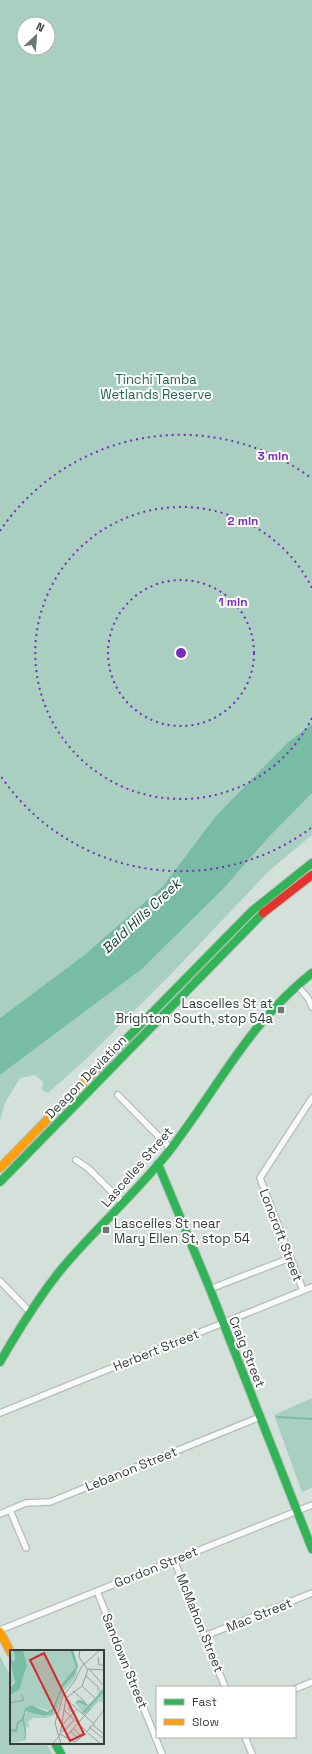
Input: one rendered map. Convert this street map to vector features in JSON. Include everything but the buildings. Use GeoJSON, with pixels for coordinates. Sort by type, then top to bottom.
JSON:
{"type":"FeatureCollection","features":[{"type":"Feature","properties":{"kind":"main road","name":"Deagon Deviation"},"geometry":{"type":"LineString","coordinates":[[0,1168],[252,911],[280,887],[312,863]]}},
{"type":"Feature","properties":{"kind":"main road","name":"Deagon Deviation"},"geometry":{"type":"LineString","coordinates":[[0,1182],[254,922],[285,894],[312,875]]}},
{"type":"Feature","properties":{"kind":"main road","name":"Lascelles Street"},"geometry":{"type":"LineString","coordinates":[[0,1362],[30,1312],[63,1267],[171,1149],[251,1035],[270,1011],[312,973]]}},
{"type":"Feature","properties":{"kind":"main road","name":"Craig Street"},"geometry":{"type":"LineString","coordinates":[[158,1164],[210,1289],[222,1323],[312,1549]]}},
{"type":"Feature","properties":{"kind":"main road"},"geometry":{"type":"LineString","coordinates":[[0,1631],[10,1651]]}},
{"type":"Feature","properties":{"kind":"main road"},"geometry":{"type":"LineString","coordinates":[[56,1744],[61,1754]]}},
{"type":"Feature","properties":{"kind":"street"},"geometry":{"type":"LineString","coordinates":[[297,985],[308,998],[312,1007]]}},
{"type":"Feature","properties":{"kind":"street"},"geometry":{"type":"LineString","coordinates":[[118,1095],[171,1149]]}},
{"type":"Feature","properties":{"kind":"street","name":"Loncroft Street"},"geometry":{"type":"LineString","coordinates":[[303,1290],[260,1178],[312,1098]]}},
{"type":"Feature","properties":{"kind":"street"},"geometry":{"type":"LineString","coordinates":[[76,1160],[88,1168],[122,1202]]}},
{"type":"Feature","properties":{"kind":"street"},"geometry":{"type":"LineString","coordinates":[[210,1289],[290,1258]]}},
{"type":"Feature","properties":{"kind":"street"},"geometry":{"type":"LineString","coordinates":[[0,1281],[30,1312]]}},
{"type":"Feature","properties":{"kind":"street","name":"Herbert Street"},"geometry":{"type":"LineString","coordinates":[[0,1412],[312,1287]]}},
{"type":"Feature","properties":{"kind":"street","name":"Lebanon Street"},"geometry":{"type":"LineString","coordinates":[[0,1514],[26,1503],[50,1502],[260,1417]]}},
{"type":"Feature","properties":{"kind":"street","name":"Gordon Street"},"geometry":{"type":"LineString","coordinates":[[0,1631],[312,1505]]}},
{"type":"Feature","properties":{"kind":"street"},"geometry":{"type":"LineString","coordinates":[[10,1510],[26,1548]]}},
{"type":"Feature","properties":{"kind":"street","name":"McMahon Street"},"geometry":{"type":"LineString","coordinates":[[174,1560],[225,1686]]}},
{"type":"Feature","properties":{"kind":"street","name":"Sandown Street"},"geometry":{"type":"LineString","coordinates":[[97,1591],[162,1754]]}},
{"type":"Feature","properties":{"kind":"street","name":"Mac Street"},"geometry":{"type":"LineString","coordinates":[[205,1636],[312,1593]]}},
{"type":"Feature","properties":{"kind":"street"},"geometry":{"type":"LineString","coordinates":[[296,1689],[312,1682]]}},
{"type":"Feature","properties":{"kind":"street"},"geometry":{"type":"LineString","coordinates":[[245,1738],[252,1754]]}},
{"type":"Feature","properties":{"kind":"green space","name":"Tinchi Tamba Wetlands Reserve"},"geometry":{"type":"Polygon","coordinates":[[[0,0],[312,0],[312,724],[287,743],[215,817],[163,886],[83,956],[0,1018],[0,0]]]}},
{"type":"Feature","properties":{"kind":"green space"},"geometry":{"type":"Polygon","coordinates":[[[312,793],[312,835],[271,869],[172,973],[85,1060],[48,1093],[42,1090],[43,1082],[35,1075],[20,1078],[5,1103],[0,1120],[0,1075],[142,969],[223,889],[267,839],[312,793]]]}},
{"type":"Feature","properties":{"kind":"green space"},"geometry":{"type":"Polygon","coordinates":[[[312,1398],[312,1488],[302,1492],[274,1415],[312,1398]]]}},
{"type":"Feature","properties":{"kind":"green space"},"geometry":{"type":"Polygon","coordinates":[[[0,1656],[10,1675],[10,1744],[47,1744],[52,1754],[0,1754],[0,1656]]]}},
{"type":"Feature","properties":{"kind":"water","name":"Bald Hills Creek"},"geometry":{"type":"Polygon","coordinates":[[[312,724],[312,793],[267,839],[223,889],[142,969],[0,1075],[0,1018],[83,956],[163,886],[215,817],[287,743],[312,724]]]}},
{"type":"Feature","properties":{"kind":"waterway"},"geometry":{"type":"LineString","coordinates":[[277,1417],[312,1419]]}},
{"type":"Feature","properties":{"kind":"traffic: fast"},"geometry":{"type":"LineString","coordinates":[[91,1075],[252,911],[312,863]]}},
{"type":"Feature","properties":{"kind":"traffic: fast"},"geometry":{"type":"LineString","coordinates":[[0,1182],[263,913]]}},
{"type":"Feature","properties":{"kind":"traffic: fast"},"geometry":{"type":"LineString","coordinates":[[0,1362],[14,1337],[55,1277],[77,1251],[158,1165],[188,1126],[235,1057],[252,1035],[270,1013],[312,973]]}},
{"type":"Feature","properties":{"kind":"traffic: fast"},"geometry":{"type":"LineString","coordinates":[[158,1164],[210,1289],[312,1549]]}},
{"type":"Feature","properties":{"kind":"traffic: fast"},"geometry":{"type":"LineString","coordinates":[[56,1744],[61,1754]]}},
{"type":"Feature","properties":{"kind":"traffic: slow"},"geometry":{"type":"LineString","coordinates":[[0,1168],[91,1075]]}},
{"type":"Feature","properties":{"kind":"traffic: slow"},"geometry":{"type":"LineString","coordinates":[[0,1632],[10,1651]]}},
{"type":"Feature","properties":{"kind":"traffic: jam"},"geometry":{"type":"LineString","coordinates":[[263,913],[312,875]]}},
{"type":"Feature","properties":{"kind":"place","name":"Lascelles St at Brighton South, stop 54a"},"geometry":{"type":"Point","coordinates":[281,1010]}},
{"type":"Feature","properties":{"kind":"place","name":"Lascelles St near Mary Ellen St, stop 54"},"geometry":{"type":"Point","coordinates":[106,1230]}}]}
